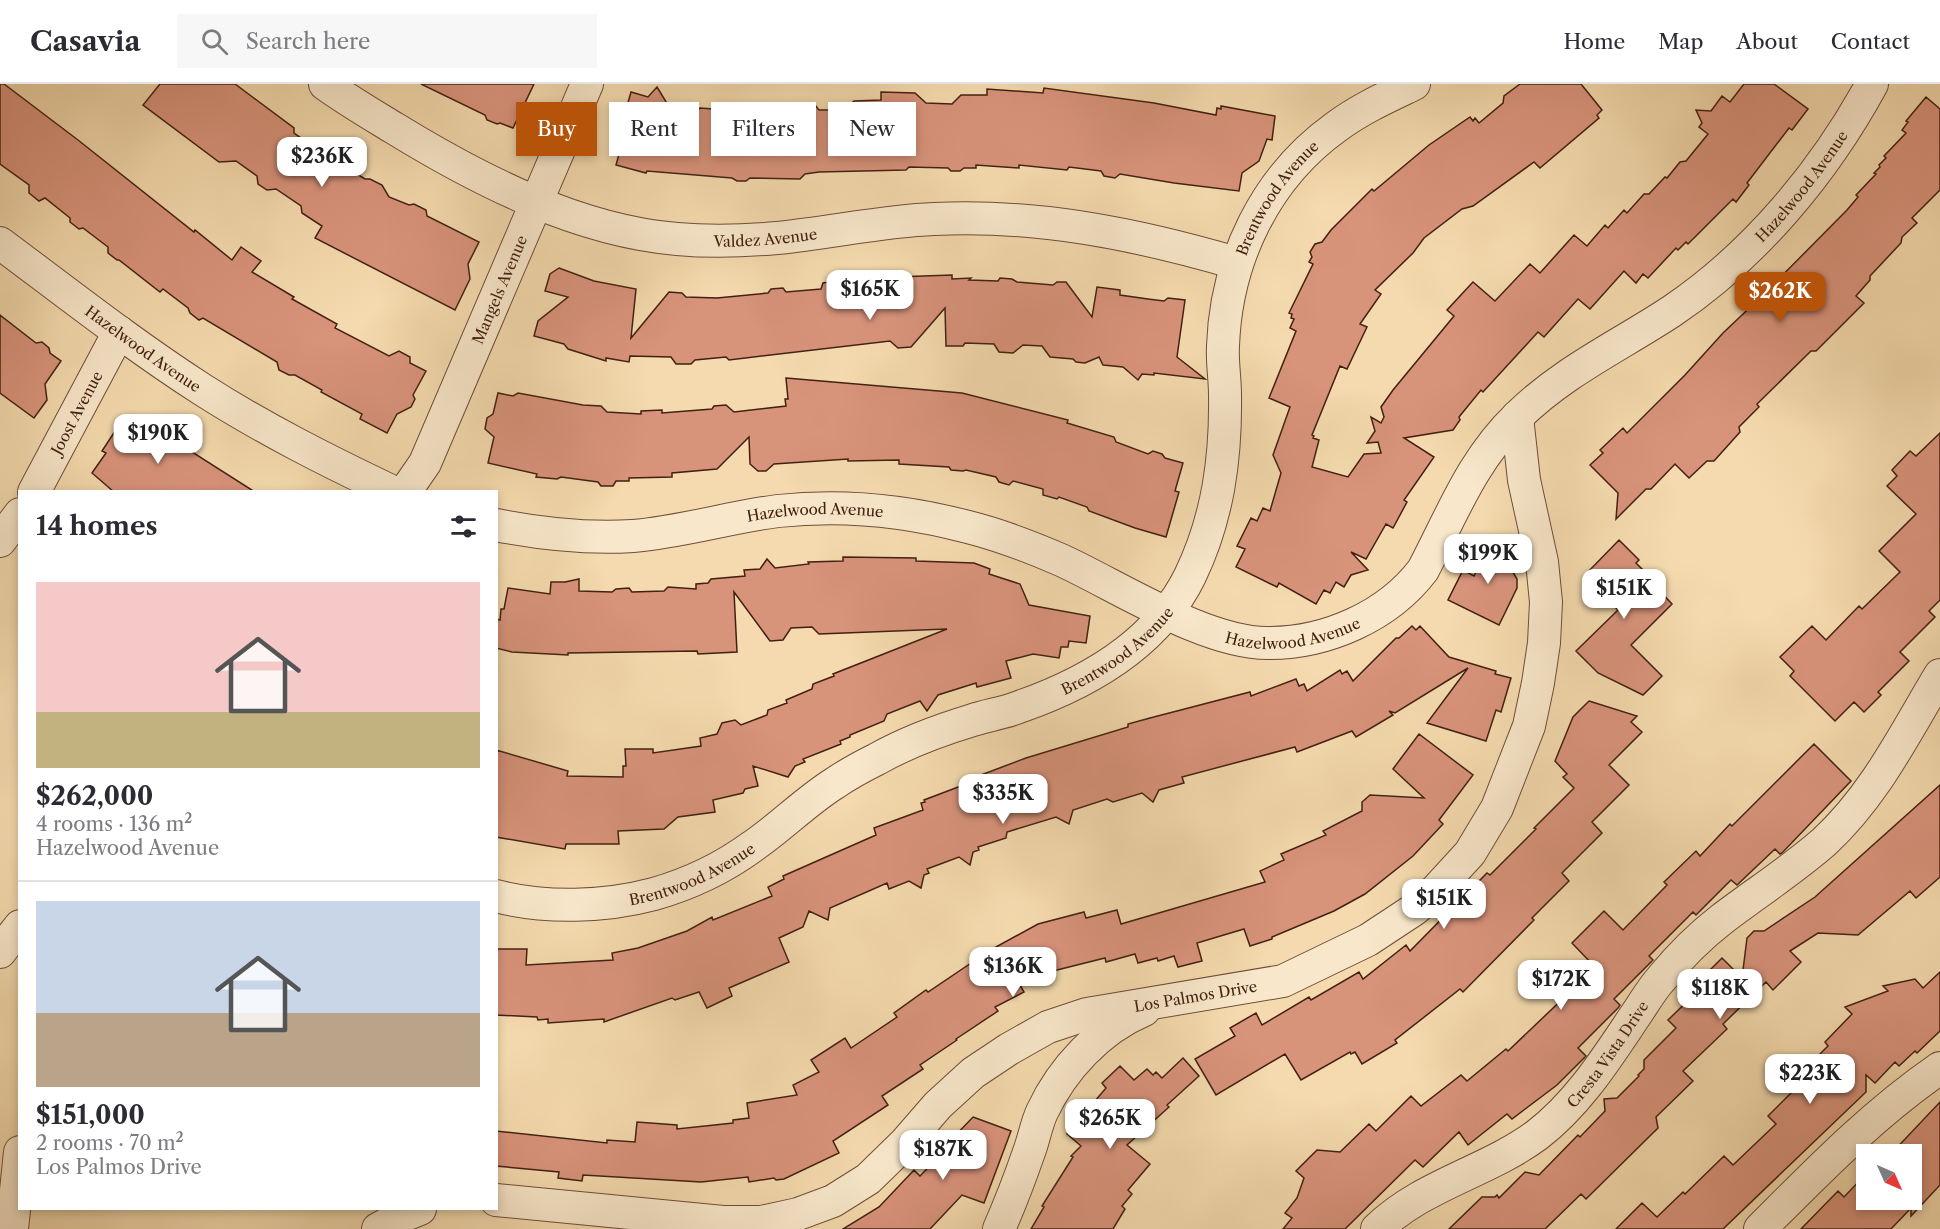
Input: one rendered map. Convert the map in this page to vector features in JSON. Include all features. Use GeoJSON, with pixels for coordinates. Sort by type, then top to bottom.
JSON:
{"type":"FeatureCollection","features":[{"type":"Feature","properties":{"kind":"street","name":"Valdez Avenue"},"geometry":{"type":"LineString","coordinates":[[325,84],[430,150],[480,177],[537,202],[616,229],[675,239],[724,241],[768,239],[884,223],[934,219],[989,219],[1093,228],[1171,245],[1236,263]]}},
{"type":"Feature","properties":{"kind":"street","name":"Mangels Avenue"},"geometry":{"type":"LineString","coordinates":[[406,490],[425,463],[587,84]]}},
{"type":"Feature","properties":{"kind":"street","name":"Brentwood Avenue"},"geometry":{"type":"LineString","coordinates":[[498,896],[559,904],[607,902],[652,894],[704,876],[752,848],[832,784],[881,756],[927,735],[1017,708],[1063,690],[1098,671],[1133,647],[1167,613],[1190,576],[1220,487],[1224,442],[1223,338],[1226,304],[1236,263],[1254,222],[1274,190],[1300,158],[1334,129],[1368,106],[1414,84]]}},
{"type":"Feature","properties":{"kind":"street","name":"Hazelwood Avenue"},"geometry":{"type":"LineString","coordinates":[[498,525],[540,533],[585,537],[621,536],[683,529],[780,511],[828,508],[919,516],[968,527],[1014,541],[1060,560],[1167,613],[1236,639],[1267,643],[1306,641],[1341,631],[1375,612],[1413,583],[1427,562],[1473,470],[1494,441],[1548,387],[1675,309],[1732,263],[1777,217],[1824,160],[1872,84]]}},
{"type":"Feature","properties":{"kind":"street","name":"Hazelwood Avenue"},"geometry":{"type":"LineString","coordinates":[[0,243],[118,333],[196,386],[300,447],[389,490]]}},
{"type":"Feature","properties":{"kind":"street","name":"Joost Avenue"},"geometry":{"type":"LineString","coordinates":[[35,490],[118,333]]}},
{"type":"Feature","properties":{"kind":"street","name":"Los Palmos Drive"},"geometry":{"type":"LineString","coordinates":[[498,1200],[723,1222],[761,1222],[798,1215],[833,1201],[868,1179],[905,1143],[938,1105],[973,1072],[1048,1028],[1087,1014],[1283,981],[1368,940],[1415,909],[1470,853],[1485,829],[1497,808],[1529,726],[1544,643],[1546,602],[1542,562],[1524,480],[1517,417]]}},
{"type":"Feature","properties":{"kind":"street"},"geometry":{"type":"LineString","coordinates":[[0,541],[18,517]]}},
{"type":"Feature","properties":{"kind":"street","name":"Cresta Vista Drive"},"geometry":{"type":"LineString","coordinates":[[1377,1229],[1393,1214],[1426,1193],[1506,1155],[1538,1134],[1568,1107],[1596,1073],[1659,980],[1690,947],[1720,920],[1823,843],[1852,814],[1875,784],[1940,675]]}},
{"type":"Feature","properties":{"kind":"street"},"geometry":{"type":"LineString","coordinates":[[0,952],[18,929]]}},
{"type":"Feature","properties":{"kind":"street"},"geometry":{"type":"LineString","coordinates":[[999,1229],[1041,1114],[1060,1079],[1084,1051],[1110,1030],[1140,1011],[1167,1000]]}},
{"type":"Feature","properties":{"kind":"street"},"geometry":{"type":"LineString","coordinates":[[1760,1229],[1876,1117],[1940,1068]]}},
{"type":"Feature","properties":{"kind":"street"},"geometry":{"type":"LineString","coordinates":[[12,1229],[18,1171]]}},
{"type":"Feature","properties":{"kind":"street"},"geometry":{"type":"LineString","coordinates":[[378,1229],[400,1216],[417,1210]]}},
{"type":"Feature","properties":{"kind":"building"},"geometry":{"type":"Polygon","coordinates":[[[0,84],[4,84],[78,140],[232,260],[241,247],[261,261],[252,272],[294,297],[292,299],[337,324],[335,328],[389,356],[399,351],[410,357],[410,363],[426,371],[413,395],[415,399],[411,407],[397,414],[387,433],[360,419],[362,414],[295,375],[279,370],[277,362],[203,318],[199,320],[190,313],[188,308],[163,289],[160,292],[108,253],[108,247],[83,228],[79,229],[70,222],[70,218],[45,198],[39,201],[29,193],[29,185],[0,164],[0,84]]]}},
{"type":"Feature","properties":{"kind":"building"},"geometry":{"type":"Polygon","coordinates":[[[160,84],[235,84],[294,128],[294,133],[320,151],[330,151],[338,157],[339,163],[365,179],[382,185],[389,197],[426,210],[427,216],[479,242],[468,264],[470,279],[455,310],[315,238],[322,226],[302,213],[301,206],[276,189],[267,190],[258,184],[257,176],[236,161],[219,162],[143,105],[160,84]]]}},
{"type":"Feature","properties":{"kind":"building"},"geometry":{"type":"Polygon","coordinates":[[[421,84],[534,84],[525,102],[516,102],[516,122],[513,128],[487,120],[485,115],[421,84]]]}},
{"type":"Feature","properties":{"kind":"building"},"geometry":{"type":"Polygon","coordinates":[[[1520,84],[1581,84],[1602,110],[1597,115],[1599,118],[1540,168],[1534,162],[1473,206],[1462,209],[1424,238],[1413,253],[1375,290],[1381,294],[1360,324],[1367,327],[1347,369],[1340,366],[1312,435],[1313,438],[1319,440],[1312,467],[1348,477],[1364,454],[1381,453],[1378,442],[1367,443],[1375,431],[1371,417],[1381,423],[1384,417],[1381,407],[1454,316],[1447,310],[1473,282],[1495,301],[1530,264],[1540,273],[1574,235],[1587,246],[1605,225],[1608,228],[1624,210],[1627,213],[1644,194],[1649,194],[1665,177],[1667,178],[1680,162],[1686,161],[1708,134],[1699,127],[1702,123],[1696,110],[1711,111],[1722,96],[1730,102],[1744,84],[1774,84],[1808,109],[1792,130],[1789,128],[1747,183],[1749,185],[1736,202],[1733,199],[1688,244],[1686,242],[1678,250],[1676,248],[1648,278],[1643,274],[1636,283],[1624,271],[1590,309],[1578,299],[1544,337],[1538,332],[1483,392],[1481,390],[1459,417],[1460,420],[1453,430],[1404,438],[1434,457],[1404,500],[1407,502],[1393,528],[1386,524],[1366,559],[1351,552],[1368,570],[1351,575],[1344,587],[1336,582],[1330,593],[1324,590],[1316,604],[1279,583],[1277,587],[1236,567],[1245,549],[1237,546],[1251,518],[1257,521],[1263,508],[1270,511],[1281,473],[1273,455],[1290,407],[1269,398],[1296,331],[1290,328],[1294,319],[1289,313],[1313,264],[1309,262],[1312,257],[1310,252],[1315,244],[1322,242],[1372,189],[1374,191],[1429,145],[1470,117],[1473,121],[1475,118],[1479,123],[1503,103],[1504,96],[1520,84]]]}},
{"type":"Feature","properties":{"kind":"building"},"geometry":{"type":"Polygon","coordinates":[[[657,87],[666,102],[628,102],[631,92],[648,97],[657,87]]]}},
{"type":"Feature","properties":{"kind":"building"},"geometry":{"type":"Polygon","coordinates":[[[1044,88],[1154,103],[1216,115],[1217,108],[1221,109],[1221,106],[1275,116],[1272,140],[1267,139],[1259,161],[1242,173],[1239,191],[1120,174],[1115,178],[1104,176],[1101,171],[1069,167],[1067,170],[1019,165],[1019,168],[976,165],[976,168],[951,171],[948,168],[909,167],[906,170],[819,172],[805,174],[800,179],[750,178],[746,181],[737,181],[732,178],[647,171],[646,173],[616,165],[618,156],[699,156],[700,108],[711,109],[711,156],[816,156],[816,106],[819,110],[828,110],[828,156],[916,156],[916,102],[853,102],[881,100],[881,92],[915,93],[926,103],[952,104],[961,95],[987,95],[987,89],[1043,93],[1044,88]]]}},
{"type":"Feature","properties":{"kind":"building"},"geometry":{"type":"Polygon","coordinates":[[[1926,97],[1940,109],[1940,190],[1912,218],[1917,223],[1902,237],[1901,243],[1870,276],[1870,280],[1856,296],[1864,303],[1816,351],[1811,351],[1757,404],[1759,407],[1739,427],[1740,432],[1714,461],[1707,461],[1689,478],[1675,464],[1651,489],[1646,489],[1616,519],[1618,493],[1590,465],[1603,453],[1600,450],[1623,428],[1627,433],[1723,333],[1847,210],[1858,197],[1856,195],[1876,174],[1874,173],[1886,158],[1884,156],[1906,133],[1902,130],[1908,122],[1906,121],[1926,97]]]}},
{"type":"Feature","properties":{"kind":"building"},"geometry":{"type":"Polygon","coordinates":[[[559,268],[594,281],[636,289],[631,338],[669,292],[682,293],[686,297],[717,298],[768,293],[771,289],[783,288],[786,292],[821,289],[823,283],[836,281],[840,286],[895,277],[952,275],[952,279],[971,278],[969,280],[998,281],[1000,278],[1053,285],[1057,282],[1066,282],[1092,317],[1097,287],[1120,290],[1120,295],[1164,301],[1168,298],[1185,300],[1177,357],[1205,379],[1154,373],[1154,375],[1142,374],[1138,380],[1123,367],[1103,365],[1099,357],[1085,363],[1076,362],[1073,359],[1050,357],[1042,346],[1023,345],[1013,353],[999,352],[994,344],[965,343],[963,346],[946,346],[945,308],[911,347],[898,348],[890,341],[729,360],[726,357],[695,360],[691,364],[676,364],[671,357],[630,356],[629,362],[606,358],[606,361],[568,349],[564,344],[534,336],[538,321],[568,297],[545,291],[550,274],[559,268]]]}},
{"type":"Feature","properties":{"kind":"building"},"geometry":{"type":"Polygon","coordinates":[[[0,315],[36,343],[42,342],[49,348],[50,353],[61,361],[45,384],[47,400],[34,418],[0,393],[0,315]]]}},
{"type":"Feature","properties":{"kind":"building"},"geometry":{"type":"Polygon","coordinates":[[[786,378],[962,393],[1068,420],[1067,423],[1114,437],[1116,442],[1148,454],[1153,451],[1162,454],[1165,458],[1183,463],[1175,491],[1179,492],[1166,537],[1089,511],[1087,507],[1059,497],[1057,499],[1043,495],[1043,489],[1013,481],[1009,485],[999,482],[996,477],[966,470],[951,470],[949,467],[899,464],[899,460],[848,461],[848,459],[774,464],[766,471],[758,471],[750,464],[749,437],[717,469],[672,473],[672,477],[629,478],[629,481],[616,481],[613,486],[601,486],[598,482],[561,477],[557,479],[536,477],[537,474],[488,463],[494,437],[485,429],[487,418],[493,414],[498,393],[513,396],[518,393],[601,406],[607,412],[641,414],[641,411],[662,410],[662,413],[712,409],[714,406],[726,405],[734,412],[786,406],[785,399],[788,399],[786,378]]]}},
{"type":"Feature","properties":{"kind":"building"},"geometry":{"type":"Polygon","coordinates":[[[135,415],[185,450],[186,448],[252,490],[112,490],[92,473],[106,453],[102,451],[119,425],[126,430],[135,415]]]}},
{"type":"Feature","properties":{"kind":"building"},"geometry":{"type":"Polygon","coordinates":[[[1940,433],[1940,600],[1929,611],[1935,617],[1900,652],[1909,661],[1878,692],[1881,695],[1864,712],[1854,702],[1835,721],[1790,676],[1794,671],[1780,657],[1812,626],[1826,640],[1859,606],[1862,609],[1900,572],[1879,551],[1916,514],[1887,486],[1897,476],[1892,470],[1910,451],[1916,456],[1940,433]]]}},
{"type":"Feature","properties":{"kind":"building"},"geometry":{"type":"Polygon","coordinates":[[[1619,540],[1639,560],[1636,563],[1659,586],[1657,588],[1672,604],[1631,645],[1662,676],[1643,695],[1598,673],[1576,651],[1618,610],[1584,576],[1619,540]]]}},
{"type":"Feature","properties":{"kind":"building"},"geometry":{"type":"Polygon","coordinates":[[[1491,541],[1518,555],[1511,569],[1517,579],[1517,588],[1499,625],[1448,600],[1463,570],[1474,576],[1491,541]]]}},
{"type":"Feature","properties":{"kind":"building"},"geometry":{"type":"Polygon","coordinates":[[[843,557],[916,558],[916,561],[974,563],[990,569],[989,574],[1020,584],[1029,605],[1090,616],[1086,643],[1069,641],[1068,647],[1061,647],[1059,658],[1033,654],[1006,661],[1011,678],[977,687],[976,683],[938,695],[927,711],[920,701],[887,714],[884,721],[850,735],[840,741],[841,744],[803,759],[805,762],[795,766],[788,777],[753,766],[758,786],[745,789],[743,793],[713,800],[715,812],[678,817],[664,829],[618,831],[619,844],[566,844],[565,849],[498,837],[498,751],[568,771],[567,776],[623,777],[623,766],[626,766],[625,749],[653,749],[653,753],[701,746],[700,738],[717,734],[722,723],[735,720],[741,725],[767,715],[768,710],[787,703],[786,700],[812,689],[813,684],[834,676],[833,674],[947,629],[819,634],[812,627],[791,628],[783,640],[770,641],[734,592],[737,652],[568,653],[568,655],[512,652],[498,648],[498,620],[500,620],[501,609],[504,609],[508,588],[550,594],[551,582],[579,579],[579,591],[612,592],[616,589],[629,588],[632,592],[664,591],[668,587],[696,589],[696,584],[708,583],[711,579],[745,576],[744,570],[760,569],[767,559],[775,568],[809,564],[808,562],[843,561],[843,557]]]}},
{"type":"Feature","properties":{"kind":"building"},"geometry":{"type":"Polygon","coordinates":[[[1412,626],[1416,630],[1420,626],[1449,657],[1496,671],[1495,674],[1511,678],[1501,712],[1496,710],[1486,741],[1427,723],[1468,668],[1395,713],[1389,711],[1393,715],[1356,737],[1352,731],[1297,752],[1295,747],[1182,777],[1184,783],[1159,790],[1153,802],[1142,793],[1113,802],[1107,799],[1073,810],[1069,824],[1056,817],[1007,832],[1006,838],[978,847],[979,850],[973,852],[970,865],[959,857],[927,869],[929,873],[924,875],[921,888],[909,881],[889,889],[887,883],[830,908],[828,920],[809,911],[803,927],[779,938],[789,962],[729,988],[732,996],[707,1008],[699,992],[675,1000],[672,998],[604,1022],[604,1019],[548,1023],[548,1019],[538,1020],[537,1017],[498,1015],[498,949],[527,949],[526,965],[613,960],[612,953],[638,948],[687,931],[712,917],[713,920],[772,896],[768,887],[784,879],[783,876],[876,835],[874,828],[923,810],[921,803],[925,802],[924,800],[982,778],[981,775],[1026,758],[1128,727],[1128,724],[1250,692],[1251,696],[1296,679],[1299,686],[1304,684],[1307,691],[1340,670],[1342,674],[1347,671],[1353,681],[1396,638],[1412,626]]]}},
{"type":"Feature","properties":{"kind":"building"},"geometry":{"type":"Polygon","coordinates":[[[1589,701],[1637,716],[1631,722],[1642,732],[1609,765],[1629,785],[1592,822],[1602,833],[1562,873],[1569,881],[1532,918],[1534,920],[1463,992],[1460,989],[1395,1040],[1397,1043],[1362,1064],[1355,1052],[1351,1054],[1350,1052],[1301,1080],[1285,1054],[1216,1095],[1195,1059],[1235,1036],[1230,1028],[1256,1013],[1262,1025],[1309,997],[1311,1000],[1359,972],[1363,979],[1406,945],[1410,951],[1487,873],[1490,875],[1536,829],[1534,828],[1574,788],[1563,777],[1567,774],[1555,761],[1573,717],[1589,701]]]}},
{"type":"Feature","properties":{"kind":"building"},"geometry":{"type":"Polygon","coordinates":[[[1419,734],[1473,775],[1439,820],[1443,824],[1413,856],[1365,894],[1334,911],[1272,937],[1272,939],[1250,946],[1244,929],[1197,943],[1202,961],[1178,967],[1174,956],[1158,961],[1157,958],[1138,963],[1135,954],[1106,962],[1105,958],[1017,980],[1024,992],[995,1007],[998,1011],[920,1065],[923,1069],[882,1096],[888,1105],[833,1141],[839,1153],[784,1179],[774,1178],[749,1182],[748,1177],[701,1182],[583,1175],[582,1181],[558,1178],[559,1172],[498,1166],[498,1131],[607,1143],[607,1140],[635,1142],[637,1122],[677,1125],[677,1129],[733,1123],[733,1120],[749,1118],[747,1103],[797,1095],[793,1085],[819,1072],[811,1060],[845,1038],[851,1048],[897,1017],[894,1013],[926,990],[928,992],[976,958],[1038,924],[1084,912],[1086,918],[1117,910],[1121,924],[1265,882],[1260,871],[1284,860],[1281,854],[1326,835],[1323,831],[1362,811],[1362,802],[1370,795],[1424,798],[1393,769],[1419,734]]]}},
{"type":"Feature","properties":{"kind":"building"},"geometry":{"type":"Polygon","coordinates":[[[1814,744],[1851,781],[1782,853],[1780,854],[1775,849],[1737,885],[1731,880],[1696,915],[1693,912],[1649,956],[1653,960],[1614,999],[1620,1005],[1618,1008],[1578,1048],[1586,1056],[1557,1085],[1512,1119],[1507,1114],[1468,1145],[1459,1132],[1423,1167],[1415,1160],[1345,1229],[1283,1229],[1292,1218],[1285,1213],[1297,1198],[1304,1178],[1296,1171],[1317,1150],[1340,1152],[1369,1124],[1376,1131],[1411,1096],[1421,1106],[1461,1075],[1467,1081],[1506,1049],[1508,1051],[1593,970],[1590,968],[1593,965],[1572,943],[1604,911],[1623,930],[1667,885],[1664,882],[1696,851],[1700,856],[1730,824],[1732,826],[1814,744]]]}},
{"type":"Feature","properties":{"kind":"building"},"geometry":{"type":"Polygon","coordinates":[[[1940,785],[1940,877],[1916,898],[1910,891],[1858,935],[1818,933],[1790,951],[1801,962],[1773,990],[1766,982],[1723,1024],[1727,1029],[1683,1071],[1693,1081],[1656,1117],[1658,1128],[1586,1199],[1581,1194],[1545,1229],[1449,1229],[1482,1197],[1497,1195],[1499,1198],[1525,1172],[1539,1175],[1605,1111],[1604,1099],[1617,1098],[1639,1076],[1644,1069],[1644,1060],[1676,1028],[1668,1020],[1701,988],[1699,985],[1704,980],[1702,978],[1722,958],[1742,978],[1747,938],[1754,931],[1764,931],[1815,897],[1940,785]]]}},
{"type":"Feature","properties":{"kind":"building"},"geometry":{"type":"Polygon","coordinates":[[[1940,972],[1940,1031],[1899,1066],[1895,1062],[1875,1083],[1866,1075],[1866,1092],[1723,1229],[1616,1229],[1642,1203],[1657,1217],[1683,1192],[1685,1194],[1724,1156],[1733,1165],[1776,1124],[1768,1116],[1804,1080],[1799,1075],[1828,1046],[1825,1042],[1852,1014],[1845,1007],[1888,991],[1883,986],[1915,979],[1923,988],[1940,972]]]}},
{"type":"Feature","properties":{"kind":"building"},"geometry":{"type":"Polygon","coordinates":[[[1183,1058],[1199,1076],[1127,1145],[1150,1164],[1128,1190],[1132,1194],[1122,1206],[1125,1209],[1113,1229],[1031,1229],[1044,1207],[1042,1206],[1073,1157],[1071,1156],[1081,1146],[1067,1134],[1106,1088],[1102,1083],[1120,1066],[1134,1080],[1147,1069],[1153,1075],[1156,1072],[1162,1078],[1183,1058]]]}},
{"type":"Feature","properties":{"kind":"building"},"geometry":{"type":"Polygon","coordinates":[[[1940,1102],[1940,1185],[1922,1204],[1922,1144],[1900,1144],[1940,1102]]]}},
{"type":"Feature","properties":{"kind":"building"},"geometry":{"type":"Polygon","coordinates":[[[973,1117],[1011,1131],[984,1203],[962,1195],[930,1229],[843,1229],[879,1207],[914,1170],[920,1176],[973,1117]]]}},
{"type":"Feature","properties":{"kind":"building"},"geometry":{"type":"Polygon","coordinates":[[[1856,1184],[1856,1210],[1909,1210],[1891,1229],[1801,1229],[1838,1191],[1844,1197],[1856,1184]]]}}]}
